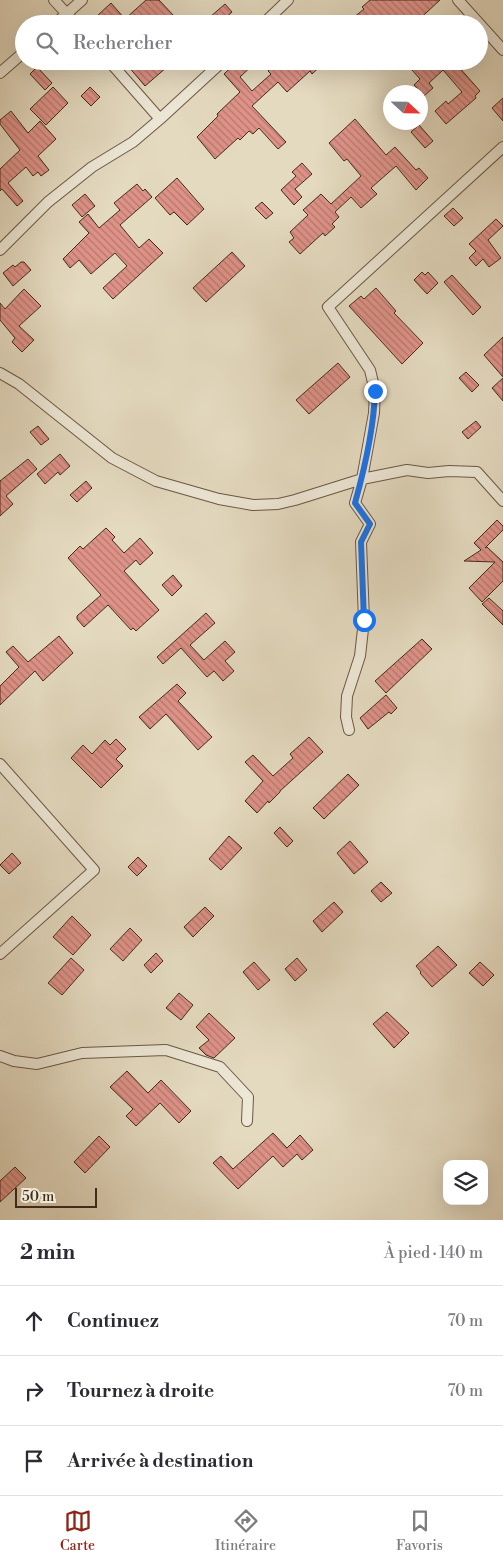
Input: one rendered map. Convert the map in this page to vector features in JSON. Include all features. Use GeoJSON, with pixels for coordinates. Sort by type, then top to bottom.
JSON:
{"type":"FeatureCollection","features":[{"type":"Feature","properties":{"kind":"street"},"geometry":{"type":"LineString","coordinates":[[54,0],[66,13],[82,0]]}},
{"type":"Feature","properties":{"kind":"street"},"geometry":{"type":"LineString","coordinates":[[272,15],[288,0]]}},
{"type":"Feature","properties":{"kind":"street"},"geometry":{"type":"LineString","coordinates":[[459,0],[472,15]]}},
{"type":"Feature","properties":{"kind":"street"},"geometry":{"type":"LineString","coordinates":[[488,33],[503,50]]}},
{"type":"Feature","properties":{"kind":"street"},"geometry":{"type":"LineString","coordinates":[[0,73],[15,60]]}},
{"type":"Feature","properties":{"kind":"street"},"geometry":{"type":"LineString","coordinates":[[117,70],[160,119]]}},
{"type":"Feature","properties":{"kind":"street"},"geometry":{"type":"LineString","coordinates":[[0,250],[48,202],[92,167],[133,142],[213,70]]}},
{"type":"Feature","properties":{"kind":"street"},"geometry":{"type":"LineString","coordinates":[[349,730],[346,717],[347,696],[360,656],[364,620],[361,542],[370,524],[355,503],[362,479],[374,413],[375,391],[370,370],[328,308],[503,147]]}},
{"type":"Feature","properties":{"kind":"street"},"geometry":{"type":"LineString","coordinates":[[0,372],[19,384],[112,458],[156,481],[219,499],[253,504],[278,504],[362,479],[407,470],[428,474],[449,471],[477,472],[503,501]]}},
{"type":"Feature","properties":{"kind":"street"},"geometry":{"type":"LineString","coordinates":[[0,764],[94,870],[2,946]]}},
{"type":"Feature","properties":{"kind":"street"},"geometry":{"type":"LineString","coordinates":[[0,1056],[14,1061],[36,1064],[82,1053],[166,1050],[220,1067],[248,1097],[247,1120]]}},
{"type":"Feature","properties":{"kind":"building"},"geometry":{"type":"Polygon","coordinates":[[[146,0],[159,0],[173,15],[129,15],[146,0]]]}},
{"type":"Feature","properties":{"kind":"building"},"geometry":{"type":"Polygon","coordinates":[[[370,0],[440,0],[424,15],[357,15],[364,9],[362,7],[370,0]]]}},
{"type":"Feature","properties":{"kind":"building"},"geometry":{"type":"Polygon","coordinates":[[[111,3],[122,15],[98,15],[111,3]]]}},
{"type":"Feature","properties":{"kind":"building"},"geometry":{"type":"Polygon","coordinates":[[[225,4],[232,12],[229,15],[212,15],[225,4]]]}},
{"type":"Feature","properties":{"kind":"building"},"geometry":{"type":"Polygon","coordinates":[[[34,70],[40,70],[52,83],[45,90],[30,74],[34,70]]]}},
{"type":"Feature","properties":{"kind":"building"},"geometry":{"type":"Polygon","coordinates":[[[131,70],[164,70],[145,86],[131,70]]]}},
{"type":"Feature","properties":{"kind":"building"},"geometry":{"type":"Polygon","coordinates":[[[228,70],[247,70],[240,77],[252,91],[271,74],[269,70],[316,70],[312,74],[310,71],[287,92],[278,82],[252,106],[286,142],[278,149],[259,128],[253,134],[249,131],[240,140],[238,138],[215,159],[197,137],[240,92],[224,74],[228,70]]]}},
{"type":"Feature","properties":{"kind":"building"},"geometry":{"type":"Polygon","coordinates":[[[412,70],[443,70],[429,83],[433,88],[428,92],[428,85],[414,85],[420,79],[412,70]]]}},
{"type":"Feature","properties":{"kind":"building"},"geometry":{"type":"Polygon","coordinates":[[[443,70],[462,70],[480,91],[475,96],[476,98],[446,124],[435,111],[446,101],[448,104],[462,92],[443,70]]]}},
{"type":"Feature","properties":{"kind":"building"},"geometry":{"type":"Polygon","coordinates":[[[53,87],[68,103],[46,125],[30,109],[53,87]]]}},
{"type":"Feature","properties":{"kind":"building"},"geometry":{"type":"Polygon","coordinates":[[[90,87],[100,97],[91,106],[81,96],[90,87]]]}},
{"type":"Feature","properties":{"kind":"building"},"geometry":{"type":"Polygon","coordinates":[[[503,98],[503,121],[492,108],[503,98]]]}},
{"type":"Feature","properties":{"kind":"building"},"geometry":{"type":"Polygon","coordinates":[[[11,111],[28,133],[40,121],[56,139],[38,156],[49,170],[41,176],[38,172],[33,176],[26,167],[8,183],[23,201],[17,206],[2,189],[0,191],[0,169],[20,150],[0,124],[0,120],[11,111]]]}},
{"type":"Feature","properties":{"kind":"building"},"geometry":{"type":"Polygon","coordinates":[[[355,119],[386,155],[395,147],[416,170],[419,168],[428,178],[416,190],[396,166],[371,188],[377,194],[361,208],[351,197],[335,212],[339,217],[332,224],[335,227],[325,236],[323,233],[300,254],[289,242],[294,238],[290,232],[308,215],[303,210],[321,194],[331,204],[361,176],[347,159],[344,161],[329,143],[355,119]]]}},
{"type":"Feature","properties":{"kind":"building"},"geometry":{"type":"Polygon","coordinates":[[[413,130],[423,130],[433,141],[425,148],[411,132],[413,130]]]}},
{"type":"Feature","properties":{"kind":"building"},"geometry":{"type":"Polygon","coordinates":[[[302,163],[312,174],[295,189],[302,197],[294,205],[281,190],[296,176],[292,172],[302,163]]]}},
{"type":"Feature","properties":{"kind":"building"},"geometry":{"type":"Polygon","coordinates":[[[177,178],[204,209],[187,225],[174,212],[170,215],[155,198],[177,178]]]}},
{"type":"Feature","properties":{"kind":"building"},"geometry":{"type":"Polygon","coordinates":[[[137,184],[152,197],[120,225],[139,248],[149,239],[163,253],[113,299],[103,288],[127,266],[115,253],[91,274],[79,260],[70,268],[63,259],[89,233],[79,222],[88,214],[99,228],[120,210],[114,203],[137,184]]]}},
{"type":"Feature","properties":{"kind":"building"},"geometry":{"type":"Polygon","coordinates":[[[85,194],[95,206],[82,217],[72,205],[85,194]]]}},
{"type":"Feature","properties":{"kind":"building"},"geometry":{"type":"Polygon","coordinates":[[[262,202],[273,213],[266,219],[255,208],[262,202]]]}},
{"type":"Feature","properties":{"kind":"building"},"geometry":{"type":"Polygon","coordinates":[[[453,208],[463,218],[454,226],[444,216],[453,208]]]}},
{"type":"Feature","properties":{"kind":"building"},"geometry":{"type":"Polygon","coordinates":[[[496,219],[503,226],[488,240],[501,258],[489,267],[483,259],[476,266],[469,258],[476,251],[469,244],[496,219]]]}},
{"type":"Feature","properties":{"kind":"building"},"geometry":{"type":"Polygon","coordinates":[[[232,252],[245,266],[206,302],[193,288],[232,252]]]}},
{"type":"Feature","properties":{"kind":"building"},"geometry":{"type":"Polygon","coordinates":[[[24,262],[31,270],[13,286],[3,273],[13,265],[15,267],[24,262]]]}},
{"type":"Feature","properties":{"kind":"building"},"geometry":{"type":"Polygon","coordinates":[[[422,272],[425,275],[428,272],[438,283],[427,294],[414,280],[422,272]]]}},
{"type":"Feature","properties":{"kind":"building"},"geometry":{"type":"Polygon","coordinates":[[[452,275],[481,307],[473,315],[444,282],[452,275]]]}},
{"type":"Feature","properties":{"kind":"building"},"geometry":{"type":"Polygon","coordinates":[[[376,288],[396,311],[394,313],[423,343],[402,364],[349,306],[361,296],[364,299],[376,288]]]}},
{"type":"Feature","properties":{"kind":"building"},"geometry":{"type":"Polygon","coordinates":[[[24,289],[41,306],[19,326],[34,340],[22,352],[12,342],[15,338],[0,320],[0,303],[5,309],[24,289]]]}},
{"type":"Feature","properties":{"kind":"building"},"geometry":{"type":"Polygon","coordinates":[[[503,337],[503,377],[484,355],[503,337]]]}},
{"type":"Feature","properties":{"kind":"building"},"geometry":{"type":"Polygon","coordinates":[[[338,363],[350,377],[309,414],[296,400],[338,363]]]}},
{"type":"Feature","properties":{"kind":"building"},"geometry":{"type":"Polygon","coordinates":[[[466,372],[479,385],[472,392],[459,378],[466,372]]]}},
{"type":"Feature","properties":{"kind":"building"},"geometry":{"type":"Polygon","coordinates":[[[503,378],[503,401],[492,388],[503,378]]]}},
{"type":"Feature","properties":{"kind":"building"},"geometry":{"type":"Polygon","coordinates":[[[476,421],[481,427],[468,439],[462,432],[476,421]]]}},
{"type":"Feature","properties":{"kind":"building"},"geometry":{"type":"Polygon","coordinates":[[[38,426],[49,439],[41,445],[30,432],[38,426]]]}},
{"type":"Feature","properties":{"kind":"building"},"geometry":{"type":"Polygon","coordinates":[[[60,454],[70,466],[60,475],[58,472],[45,484],[37,474],[60,454]]]}},
{"type":"Feature","properties":{"kind":"building"},"geometry":{"type":"Polygon","coordinates":[[[28,459],[37,469],[6,496],[13,504],[0,516],[0,481],[28,459]]]}},
{"type":"Feature","properties":{"kind":"building"},"geometry":{"type":"Polygon","coordinates":[[[86,481],[92,488],[77,502],[70,495],[86,481]]]}},
{"type":"Feature","properties":{"kind":"building"},"geometry":{"type":"Polygon","coordinates":[[[497,520],[503,526],[503,530],[485,548],[487,547],[503,562],[503,581],[482,602],[469,588],[495,562],[464,561],[481,550],[474,543],[497,520]]]}},
{"type":"Feature","properties":{"kind":"building"},"geometry":{"type":"Polygon","coordinates":[[[106,528],[115,537],[112,540],[124,553],[140,538],[153,553],[140,565],[136,560],[124,571],[159,610],[136,631],[133,628],[131,630],[108,605],[84,627],[77,619],[77,616],[101,595],[68,558],[80,546],[83,549],[106,528]]]}},
{"type":"Feature","properties":{"kind":"building"},"geometry":{"type":"Polygon","coordinates":[[[173,575],[182,586],[172,596],[162,585],[173,575]]]}},
{"type":"Feature","properties":{"kind":"building"},"geometry":{"type":"Polygon","coordinates":[[[489,598],[503,611],[503,625],[482,604],[489,598]]]}},
{"type":"Feature","properties":{"kind":"building"},"geometry":{"type":"Polygon","coordinates":[[[206,613],[215,623],[190,645],[204,660],[225,641],[235,652],[225,661],[234,671],[223,681],[214,671],[207,677],[181,648],[163,664],[157,657],[206,613]]]}},
{"type":"Feature","properties":{"kind":"building"},"geometry":{"type":"Polygon","coordinates":[[[59,636],[73,653],[43,681],[35,671],[0,705],[0,686],[19,667],[6,652],[13,646],[28,662],[59,636]]]}},
{"type":"Feature","properties":{"kind":"building"},"geometry":{"type":"Polygon","coordinates":[[[422,639],[432,649],[386,693],[375,681],[422,639]]]}},
{"type":"Feature","properties":{"kind":"building"},"geometry":{"type":"Polygon","coordinates":[[[177,684],[186,693],[178,701],[212,737],[198,750],[166,714],[150,729],[139,717],[177,684]]]}},
{"type":"Feature","properties":{"kind":"building"},"geometry":{"type":"Polygon","coordinates":[[[386,695],[397,708],[368,729],[360,718],[386,695]]]}},
{"type":"Feature","properties":{"kind":"building"},"geometry":{"type":"Polygon","coordinates":[[[309,737],[323,752],[257,813],[245,801],[263,781],[245,762],[253,755],[273,776],[293,758],[290,754],[309,737]]]}},
{"type":"Feature","properties":{"kind":"building"},"geometry":{"type":"Polygon","coordinates":[[[116,739],[126,749],[116,759],[123,766],[101,788],[71,758],[83,745],[92,754],[105,740],[110,745],[116,739]]]}},
{"type":"Feature","properties":{"kind":"building"},"geometry":{"type":"Polygon","coordinates":[[[348,774],[359,785],[324,819],[313,808],[348,774]]]}},
{"type":"Feature","properties":{"kind":"building"},"geometry":{"type":"Polygon","coordinates":[[[280,827],[293,841],[287,847],[274,833],[280,827]]]}},
{"type":"Feature","properties":{"kind":"building"},"geometry":{"type":"Polygon","coordinates":[[[229,836],[242,848],[221,870],[209,859],[229,836]]]}},
{"type":"Feature","properties":{"kind":"building"},"geometry":{"type":"Polygon","coordinates":[[[350,841],[368,862],[354,874],[337,853],[350,841]]]}},
{"type":"Feature","properties":{"kind":"building"},"geometry":{"type":"Polygon","coordinates":[[[12,853],[21,863],[9,874],[0,865],[12,853]]]}},
{"type":"Feature","properties":{"kind":"building"},"geometry":{"type":"Polygon","coordinates":[[[138,857],[147,866],[137,876],[128,867],[138,857]]]}},
{"type":"Feature","properties":{"kind":"building"},"geometry":{"type":"Polygon","coordinates":[[[381,882],[392,893],[381,902],[371,891],[381,882]]]}},
{"type":"Feature","properties":{"kind":"building"},"geometry":{"type":"Polygon","coordinates":[[[334,902],[343,912],[322,932],[313,921],[334,902]]]}},
{"type":"Feature","properties":{"kind":"building"},"geometry":{"type":"Polygon","coordinates":[[[205,907],[214,916],[193,937],[184,927],[205,907]]]}},
{"type":"Feature","properties":{"kind":"building"},"geometry":{"type":"Polygon","coordinates":[[[72,916],[91,935],[73,955],[53,937],[72,916]]]}},
{"type":"Feature","properties":{"kind":"building"},"geometry":{"type":"Polygon","coordinates":[[[130,928],[142,940],[123,961],[110,949],[130,928]]]}},
{"type":"Feature","properties":{"kind":"building"},"geometry":{"type":"Polygon","coordinates":[[[438,946],[457,965],[432,987],[416,966],[438,946]]]}},
{"type":"Feature","properties":{"kind":"building"},"geometry":{"type":"Polygon","coordinates":[[[156,953],[163,961],[151,973],[144,965],[156,953]]]}},
{"type":"Feature","properties":{"kind":"building"},"geometry":{"type":"Polygon","coordinates":[[[71,958],[84,970],[62,995],[48,983],[71,958]]]}},
{"type":"Feature","properties":{"kind":"building"},"geometry":{"type":"Polygon","coordinates":[[[297,958],[307,970],[295,981],[285,969],[297,958]]]}},
{"type":"Feature","properties":{"kind":"building"},"geometry":{"type":"Polygon","coordinates":[[[254,962],[270,980],[258,990],[243,972],[254,962]]]}},
{"type":"Feature","properties":{"kind":"building"},"geometry":{"type":"Polygon","coordinates":[[[480,962],[494,975],[483,986],[469,973],[480,962]]]}},
{"type":"Feature","properties":{"kind":"building"},"geometry":{"type":"Polygon","coordinates":[[[179,993],[193,1005],[181,1020],[166,1008],[179,993]]]}},
{"type":"Feature","properties":{"kind":"building"},"geometry":{"type":"Polygon","coordinates":[[[387,1012],[409,1033],[394,1048],[373,1024],[387,1012]]]}},
{"type":"Feature","properties":{"kind":"building"},"geometry":{"type":"Polygon","coordinates":[[[209,1013],[235,1038],[214,1058],[206,1055],[199,1048],[209,1040],[196,1027],[209,1013]]]}},
{"type":"Feature","properties":{"kind":"building"},"geometry":{"type":"Polygon","coordinates":[[[127,1071],[148,1093],[161,1080],[191,1111],[179,1123],[160,1103],[136,1126],[126,1116],[133,1109],[110,1087],[127,1071]]]}},
{"type":"Feature","properties":{"kind":"building"},"geometry":{"type":"Polygon","coordinates":[[[273,1133],[287,1148],[300,1135],[313,1150],[302,1160],[297,1154],[283,1167],[273,1156],[238,1189],[213,1163],[221,1156],[233,1169],[273,1133]]]}},
{"type":"Feature","properties":{"kind":"building"},"geometry":{"type":"Polygon","coordinates":[[[99,1136],[110,1147],[85,1173],[74,1162],[99,1136]]]}},
{"type":"Feature","properties":{"kind":"building"},"geometry":{"type":"Polygon","coordinates":[[[15,1167],[26,1178],[0,1202],[0,1181],[15,1167]]]}},
{"type":"Feature","properties":{"kind":"route"},"geometry":{"type":"LineString","coordinates":[[364,620],[361,542],[370,524],[355,503],[362,479],[374,413],[375,391]]}}]}
